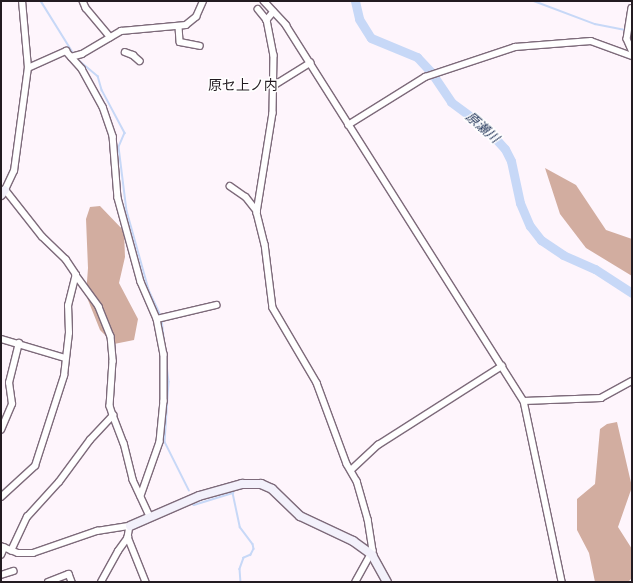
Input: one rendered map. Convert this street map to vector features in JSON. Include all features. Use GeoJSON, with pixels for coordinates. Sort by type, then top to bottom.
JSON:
{"type":"FeatureCollection","features":[{"type":"Feature","properties":{"kind":"street"},"geometry":{"type":"LineString","coordinates":[[22,1],[28,68],[14,171],[3,192],[42,237],[66,260],[99,307],[111,336],[113,361],[110,406],[124,442],[132,480],[150,516]]}},
{"type":"Feature","properties":{"kind":"street"},"geometry":{"type":"LineString","coordinates":[[83,1],[86,8],[110,37]]}},
{"type":"Feature","properties":{"kind":"street"},"geometry":{"type":"LineString","coordinates":[[71,57],[82,54],[110,37],[129,29],[186,25],[196,17],[203,1]]}},
{"type":"Feature","properties":{"kind":"street"},"geometry":{"type":"LineString","coordinates":[[264,1],[286,25],[524,401],[562,582]]}},
{"type":"Feature","properties":{"kind":"street"},"geometry":{"type":"LineString","coordinates":[[632,8],[627,32],[627,42],[632,50]]}},
{"type":"Feature","properties":{"kind":"street"},"geometry":{"type":"LineString","coordinates":[[257,212],[273,113],[274,55],[267,20],[258,9]]}},
{"type":"Feature","properties":{"kind":"street"},"geometry":{"type":"LineString","coordinates":[[267,20],[274,12]]}},
{"type":"Feature","properties":{"kind":"street"},"geometry":{"type":"LineString","coordinates":[[179,26],[180,42],[200,46]]}},
{"type":"Feature","properties":{"kind":"street"},"geometry":{"type":"LineString","coordinates":[[348,125],[425,77],[515,47],[543,43],[591,41],[632,56]]}},
{"type":"Feature","properties":{"kind":"street"},"geometry":{"type":"LineString","coordinates":[[28,68],[66,51],[82,69],[110,124],[118,198],[141,282],[160,318],[164,354],[163,423],[156,456],[141,496]]}},
{"type":"Feature","properties":{"kind":"street"},"geometry":{"type":"LineString","coordinates":[[125,52],[133,55],[140,61]]}},
{"type":"Feature","properties":{"kind":"street"},"geometry":{"type":"LineString","coordinates":[[273,86],[310,63]]}},
{"type":"Feature","properties":{"kind":"street"},"geometry":{"type":"LineString","coordinates":[[230,186],[246,196],[257,212],[265,244],[273,308],[317,383],[351,470],[368,519],[372,555],[387,582]]}},
{"type":"Feature","properties":{"kind":"street"},"geometry":{"type":"LineString","coordinates":[[1,497],[35,466],[42,439],[60,390],[69,333],[68,306],[76,275]]}},
{"type":"Feature","properties":{"kind":"street"},"geometry":{"type":"LineString","coordinates":[[160,318],[216,305]]}},
{"type":"Feature","properties":{"kind":"street"},"geometry":{"type":"LineString","coordinates":[[1,339],[20,343],[64,358]]}},
{"type":"Feature","properties":{"kind":"street"},"geometry":{"type":"LineString","coordinates":[[1,430],[12,404],[8,383],[20,343]]}},
{"type":"Feature","properties":{"kind":"street"},"geometry":{"type":"LineString","coordinates":[[351,470],[378,445],[502,366]]}},
{"type":"Feature","properties":{"kind":"street"},"geometry":{"type":"LineString","coordinates":[[524,401],[601,398],[632,381]]}},
{"type":"Feature","properties":{"kind":"street"},"geometry":{"type":"LineString","coordinates":[[11,551],[27,517],[59,482],[90,440],[113,415]]}},
{"type":"Feature","properties":{"kind":"street"},"geometry":{"type":"LineString","coordinates":[[1,555],[2,547],[11,551],[41,552],[97,531],[130,526],[199,496],[242,484],[261,484],[272,489],[300,516],[353,541],[372,555]]}},
{"type":"Feature","properties":{"kind":"street"},"geometry":{"type":"LineString","coordinates":[[101,582],[118,551],[128,538],[130,526]]}},
{"type":"Feature","properties":{"kind":"street"},"geometry":{"type":"LineString","coordinates":[[128,538],[146,582]]}},
{"type":"Feature","properties":{"kind":"street"},"geometry":{"type":"LineString","coordinates":[[356,582],[372,555]]}},
{"type":"Feature","properties":{"kind":"street"},"geometry":{"type":"LineString","coordinates":[[1,575],[13,571]]}},
{"type":"Feature","properties":{"kind":"street"},"geometry":{"type":"LineString","coordinates":[[48,582],[69,574],[72,582]]}},
{"type":"Feature","properties":{"kind":"shaded area"},"geometry":{"type":"Polygon","coordinates":[[[545,168],[576,185],[606,230],[632,239],[632,276],[586,248],[560,214],[545,168]]]}},
{"type":"Feature","properties":{"kind":"shaded area"},"geometry":{"type":"Polygon","coordinates":[[[100,206],[124,231],[125,257],[119,283],[138,319],[134,340],[114,344],[100,330],[86,295],[88,268],[86,219],[90,207],[100,206]]]}},
{"type":"Feature","properties":{"kind":"shaded area"},"geometry":{"type":"Polygon","coordinates":[[[617,422],[632,487],[618,527],[632,549],[632,578],[628,582],[595,582],[589,553],[577,530],[577,499],[595,484],[600,429],[607,424],[617,422]]]}},
{"type":"Feature","properties":{"kind":"waterway"},"geometry":{"type":"LineString","coordinates":[[41,1],[74,54]]}},
{"type":"Feature","properties":{"kind":"waterway","name":"原瀬川"},"geometry":{"type":"LineString","coordinates":[[355,1],[359,19],[371,38],[417,57],[431,72],[451,102],[486,128],[505,149],[511,161],[520,203],[530,226],[541,240],[563,255],[595,269],[632,293]]}},
{"type":"Feature","properties":{"kind":"waterway"},"geometry":{"type":"LineString","coordinates":[[534,1],[595,24],[626,30]]}},
{"type":"Feature","properties":{"kind":"waterway"},"geometry":{"type":"LineString","coordinates":[[75,57],[98,76],[102,90],[125,133],[119,147],[127,211],[149,290],[161,316]]}},
{"type":"Feature","properties":{"kind":"waterway"},"geometry":{"type":"LineString","coordinates":[[162,319],[169,382],[165,442],[189,490]]}},
{"type":"Feature","properties":{"kind":"waterway"},"geometry":{"type":"LineString","coordinates":[[193,502],[194,505],[233,493],[240,527],[253,544],[254,549],[251,555],[244,558],[240,569],[241,582]]}},
{"type":"Feature","properties":{"kind":"district","name":"原セ上ノ内"},"geometry":{"type":"Point","coordinates":[243,85]}}]}
